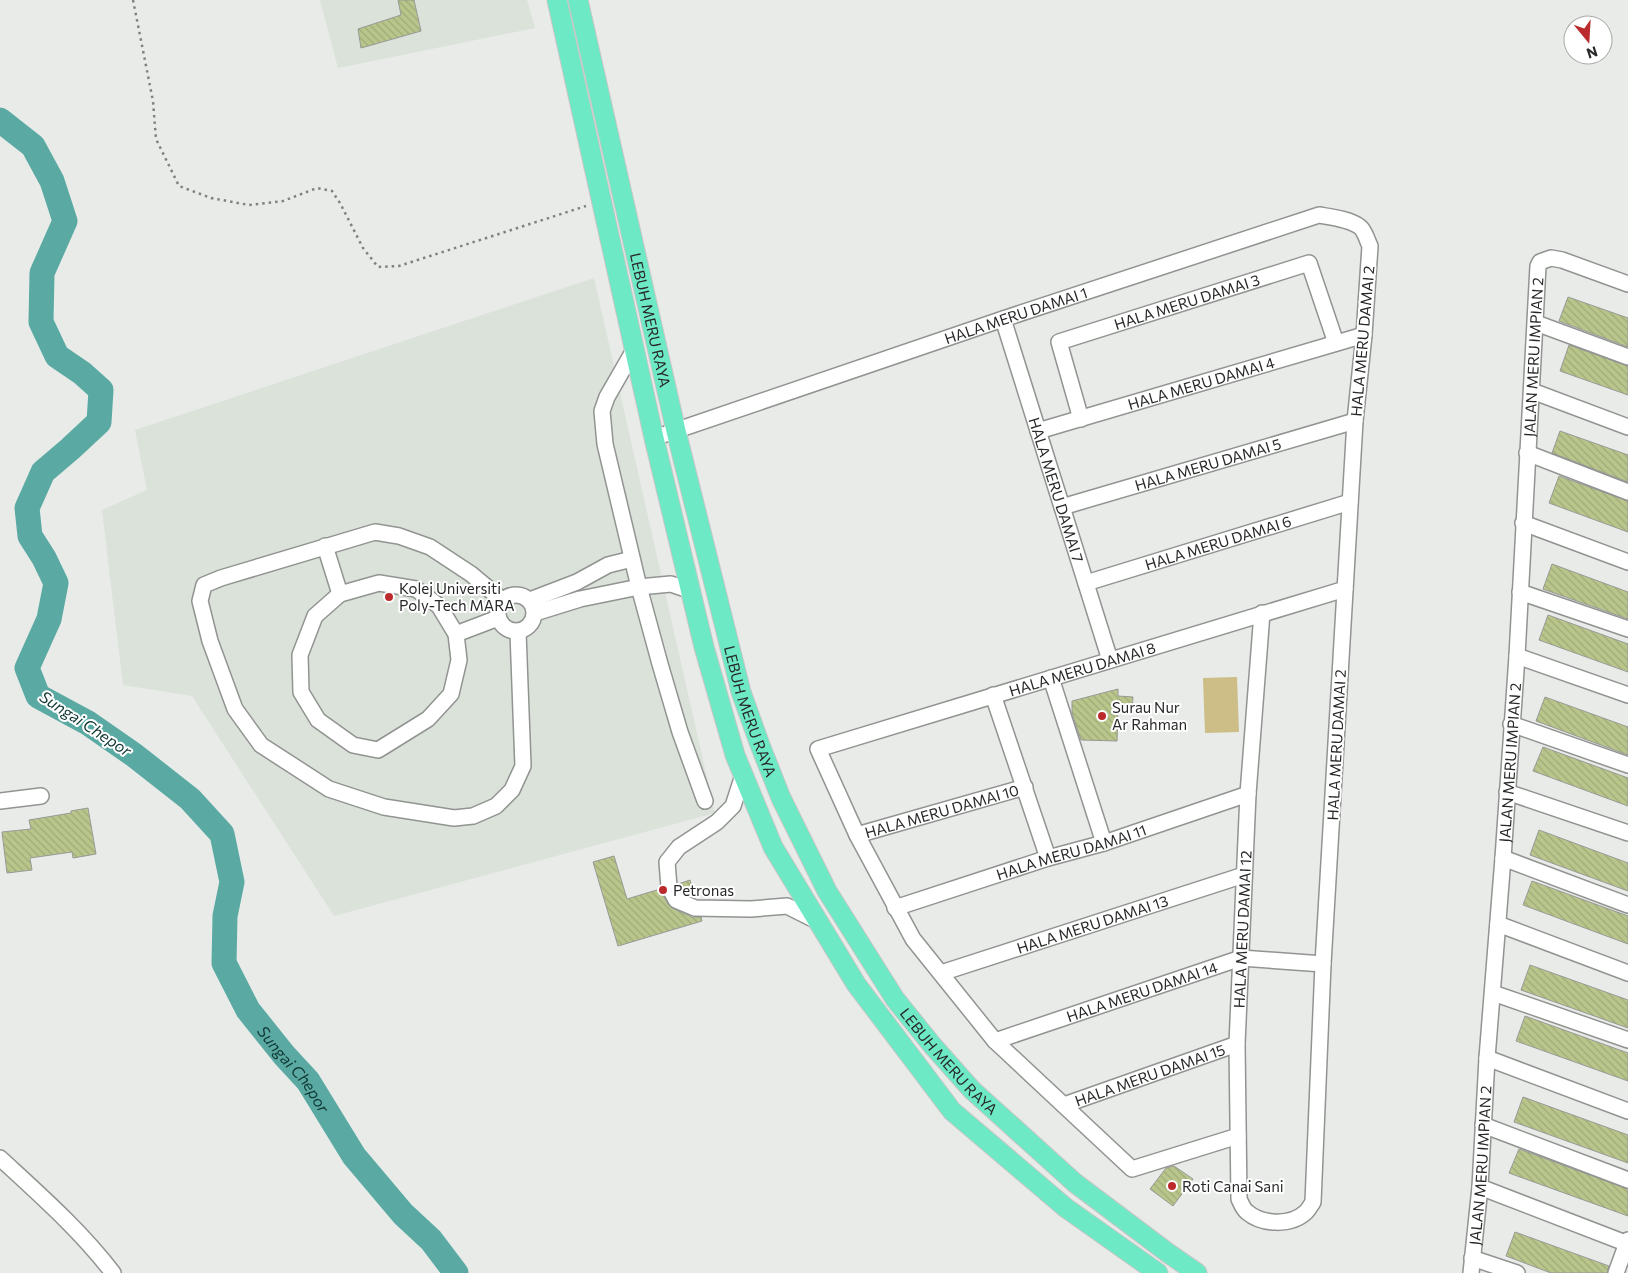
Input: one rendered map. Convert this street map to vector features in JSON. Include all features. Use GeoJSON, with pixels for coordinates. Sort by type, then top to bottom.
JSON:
{"type":"FeatureCollection","features":[{"type":"Feature","properties":{"kind":"main road","name":"LEBUH MERU RAYA"},"geometry":{"type":"LineString","coordinates":[[557,0],[654,438],[714,683],[735,755],[773,847],[856,984],[952,1110],[1066,1208],[1143,1266],[1158,1273]]}},
{"type":"Feature","properties":{"kind":"main road","name":"LEBUH MERU RAYA"},"geometry":{"type":"LineString","coordinates":[[578,0],[676,431],[741,692],[781,798],[827,891],[895,999],[932,1045],[972,1090],[1025,1140],[1075,1183],[1197,1273]]}},
{"type":"Feature","properties":{"kind":"main road"},"geometry":{"type":"LineString","coordinates":[[1168,1253],[1178,1273]]}},
{"type":"Feature","properties":{"kind":"street","name":"HALA MERU DAMAI 1"},"geometry":{"type":"LineString","coordinates":[[654,438],[1003,319],[1319,215],[1350,222],[1360,227],[1370,246]]}},
{"type":"Feature","properties":{"kind":"street","name":"HALA MERU DAMAI 2"},"geometry":{"type":"LineString","coordinates":[[1277,1222],[1293,1220],[1305,1213],[1313,1202],[1323,964],[1350,502],[1370,246]]}},
{"type":"Feature","properties":{"kind":"street","name":"JALAN MERU IMPIAN 2"},"geometry":{"type":"LineString","coordinates":[[1471,1273],[1480,1188],[1487,1058],[1517,656],[1538,266],[1540,262],[1551,258],[1562,260],[1628,284]]}},
{"type":"Feature","properties":{"kind":"street","name":"HALA MERU DAMAI 3"},"geometry":{"type":"LineString","coordinates":[[1081,419],[1059,342],[1309,263],[1336,343]]}},
{"type":"Feature","properties":{"kind":"street","name":"HALA MERU DAMAI 7"},"geometry":{"type":"LineString","coordinates":[[1003,319],[1110,660]]}},
{"type":"Feature","properties":{"kind":"street"},"geometry":{"type":"LineString","coordinates":[[1536,323],[1628,357]]}},
{"type":"Feature","properties":{"kind":"street","name":"HALA MERU DAMAI 4"},"geometry":{"type":"LineString","coordinates":[[1038,431],[1364,335]]}},
{"type":"Feature","properties":{"kind":"street"},"geometry":{"type":"LineString","coordinates":[[634,350],[602,411],[605,444],[639,587],[680,732],[705,801]]}},
{"type":"Feature","properties":{"kind":"street"},"geometry":{"type":"LineString","coordinates":[[1532,390],[1628,426]]}},
{"type":"Feature","properties":{"kind":"street","name":"HALA MERU DAMAI 5"},"geometry":{"type":"LineString","coordinates":[[1062,507],[1355,421]]}},
{"type":"Feature","properties":{"kind":"street"},"geometry":{"type":"LineString","coordinates":[[1527,453],[1628,492]]}},
{"type":"Feature","properties":{"kind":"street","name":"HALA MERU DAMAI 6"},"geometry":{"type":"LineString","coordinates":[[1086,583],[1350,502]]}},
{"type":"Feature","properties":{"kind":"street"},"geometry":{"type":"LineString","coordinates":[[1523,523],[1628,562]]}},
{"type":"Feature","properties":{"kind":"street"},"geometry":{"type":"LineString","coordinates":[[502,600],[471,574],[430,547],[399,536],[375,532],[221,578],[204,585],[200,601],[210,641],[235,709],[261,745],[329,789],[384,807],[454,818],[473,816],[496,806],[512,790],[523,766],[518,632]]}},
{"type":"Feature","properties":{"kind":"street"},"geometry":{"type":"LineString","coordinates":[[325,546],[340,594]]}},
{"type":"Feature","properties":{"kind":"street"},"geometry":{"type":"LineString","coordinates":[[532,606],[608,565],[632,559]]}},
{"type":"Feature","properties":{"kind":"street"},"geometry":{"type":"LineString","coordinates":[[379,583],[416,588],[439,606],[456,634],[459,660],[451,694],[428,719],[378,750],[353,745],[318,720],[301,692],[300,655],[315,616],[340,594],[379,583]]}},
{"type":"Feature","properties":{"kind":"street"},"geometry":{"type":"LineString","coordinates":[[532,606],[580,600],[639,587],[671,584],[691,591]]}},
{"type":"Feature","properties":{"kind":"street","name":"HALA MERU DAMAI 8"},"geometry":{"type":"LineString","coordinates":[[857,835],[818,749],[1345,589]]}},
{"type":"Feature","properties":{"kind":"street"},"geometry":{"type":"LineString","coordinates":[[1520,592],[1628,629]]}},
{"type":"Feature","properties":{"kind":"street"},"geometry":{"type":"LineString","coordinates":[[512,594],[522,595],[532,606],[532,622],[518,632],[509,630],[502,625],[497,611],[502,600],[512,594]]}},
{"type":"Feature","properties":{"kind":"street","name":"HALA MERU DAMAI 12"},"geometry":{"type":"LineString","coordinates":[[1262,613],[1248,794],[1237,1044],[1239,1199],[1246,1212],[1260,1220],[1277,1222]]}},
{"type":"Feature","properties":{"kind":"street"},"geometry":{"type":"LineString","coordinates":[[456,634],[498,618]]}},
{"type":"Feature","properties":{"kind":"street"},"geometry":{"type":"LineString","coordinates":[[1517,656],[1628,695]]}},
{"type":"Feature","properties":{"kind":"street"},"geometry":{"type":"LineString","coordinates":[[1051,678],[1104,843]]}},
{"type":"Feature","properties":{"kind":"street"},"geometry":{"type":"LineString","coordinates":[[993,695],[1048,858]]}},
{"type":"Feature","properties":{"kind":"street"},"geometry":{"type":"LineString","coordinates":[[1512,724],[1628,765]]}},
{"type":"Feature","properties":{"kind":"street"},"geometry":{"type":"LineString","coordinates":[[743,775],[733,806],[717,822],[679,847],[667,862],[669,887],[676,900],[695,908],[751,909],[787,906],[819,922]]}},
{"type":"Feature","properties":{"kind":"street","name":"HALA MERU DAMAI 10"},"geometry":{"type":"LineString","coordinates":[[857,835],[1025,787]]}},
{"type":"Feature","properties":{"kind":"street"},"geometry":{"type":"LineString","coordinates":[[1507,792],[1628,833]]}},
{"type":"Feature","properties":{"kind":"street","name":"HALA MERU DAMAI 11"},"geometry":{"type":"LineString","coordinates":[[895,908],[1048,858],[1104,843],[1248,794]]}},
{"type":"Feature","properties":{"kind":"street"},"geometry":{"type":"LineString","coordinates":[[0,800],[41,796]]}},
{"type":"Feature","properties":{"kind":"street"},"geometry":{"type":"LineString","coordinates":[[857,835],[913,939],[995,1040],[1132,1169],[1238,1136]]}},
{"type":"Feature","properties":{"kind":"street"},"geometry":{"type":"LineString","coordinates":[[1503,858],[1628,905]]}},
{"type":"Feature","properties":{"kind":"street","name":"HALA MERU DAMAI 13"},"geometry":{"type":"LineString","coordinates":[[941,973],[1244,875]]}},
{"type":"Feature","properties":{"kind":"street"},"geometry":{"type":"LineString","coordinates":[[1498,924],[1628,973]]}},
{"type":"Feature","properties":{"kind":"street","name":"HALA MERU DAMAI 14"},"geometry":{"type":"LineString","coordinates":[[995,1040],[1241,958],[1323,964]]}},
{"type":"Feature","properties":{"kind":"street"},"geometry":{"type":"LineString","coordinates":[[1493,993],[1628,1040]]}},
{"type":"Feature","properties":{"kind":"street","name":"HALA MERU DAMAI 15"},"geometry":{"type":"LineString","coordinates":[[1064,1105],[1237,1044]]}},
{"type":"Feature","properties":{"kind":"street"},"geometry":{"type":"LineString","coordinates":[[1487,1058],[1627,1106]]}},
{"type":"Feature","properties":{"kind":"street"},"geometry":{"type":"LineString","coordinates":[[1483,1125],[1628,1180]]}},
{"type":"Feature","properties":{"kind":"street"},"geometry":{"type":"LineString","coordinates":[[0,1158],[76,1228],[97,1251],[113,1273]]}},
{"type":"Feature","properties":{"kind":"street"},"geometry":{"type":"LineString","coordinates":[[1480,1188],[1628,1242],[1616,1273]]}},
{"type":"Feature","properties":{"kind":"street"},"geometry":{"type":"LineString","coordinates":[[1472,1258],[1517,1273]]}},
{"type":"Feature","properties":{"kind":"path"},"geometry":{"type":"LineString","coordinates":[[133,0],[153,101],[156,139],[179,186],[211,198],[249,206],[283,201],[317,188],[332,191],[340,202],[363,248],[378,268],[399,266],[582,206],[602,204]]}},
{"type":"Feature","properties":{"kind":"shaded area"},"geometry":{"type":"Polygon","coordinates":[[[320,0],[527,0],[535,28],[338,68],[320,0]]]}},
{"type":"Feature","properties":{"kind":"shaded area","name":"Kolej Universiti Poly-Tech MARA"},"geometry":{"type":"Polygon","coordinates":[[[594,278],[715,813],[334,916],[192,696],[123,685],[102,510],[147,490],[135,430],[594,278]]]}},
{"type":"Feature","properties":{"kind":"shaded area"},"geometry":{"type":"Polygon","coordinates":[[[1237,677],[1239,732],[1205,733],[1203,678],[1237,677]]]}},
{"type":"Feature","properties":{"kind":"building"},"geometry":{"type":"Polygon","coordinates":[[[398,0],[414,0],[421,31],[361,48],[358,29],[401,15],[398,0]]]}},
{"type":"Feature","properties":{"kind":"building"},"geometry":{"type":"Polygon","coordinates":[[[1568,297],[1628,318],[1628,347],[1559,321],[1568,297]]]}},
{"type":"Feature","properties":{"kind":"building"},"geometry":{"type":"Polygon","coordinates":[[[1569,345],[1628,366],[1628,395],[1560,371],[1569,345]]]}},
{"type":"Feature","properties":{"kind":"building"},"geometry":{"type":"Polygon","coordinates":[[[1560,431],[1628,455],[1628,482],[1552,453],[1560,431]]]}},
{"type":"Feature","properties":{"kind":"building"},"geometry":{"type":"Polygon","coordinates":[[[1559,476],[1628,501],[1628,532],[1549,503],[1559,476]]]}},
{"type":"Feature","properties":{"kind":"building"},"geometry":{"type":"Polygon","coordinates":[[[1552,564],[1628,592],[1628,619],[1543,589],[1552,564]]]}},
{"type":"Feature","properties":{"kind":"building"},"geometry":{"type":"Polygon","coordinates":[[[1548,615],[1628,644],[1628,672],[1539,640],[1548,615]]]}},
{"type":"Feature","properties":{"kind":"building"},"geometry":{"type":"Polygon","coordinates":[[[1118,689],[1118,696],[1133,697],[1132,710],[1118,709],[1117,741],[1081,740],[1072,713],[1072,701],[1118,689]]]}},
{"type":"Feature","properties":{"kind":"building"},"geometry":{"type":"Polygon","coordinates":[[[1545,697],[1628,727],[1628,755],[1536,721],[1545,697]]]}},
{"type":"Feature","properties":{"kind":"building"},"geometry":{"type":"Polygon","coordinates":[[[1543,747],[1628,778],[1628,806],[1533,771],[1543,747]]]}},
{"type":"Feature","properties":{"kind":"building"},"geometry":{"type":"Polygon","coordinates":[[[88,808],[96,854],[73,858],[72,852],[30,858],[32,870],[7,873],[2,832],[31,829],[29,820],[71,813],[71,811],[88,808]]]}},
{"type":"Feature","properties":{"kind":"building"},"geometry":{"type":"Polygon","coordinates":[[[1539,830],[1628,863],[1628,891],[1530,855],[1539,830]]]}},
{"type":"Feature","properties":{"kind":"building"},"geometry":{"type":"Polygon","coordinates":[[[614,856],[627,899],[660,889],[672,908],[692,917],[701,917],[702,921],[618,946],[593,862],[614,856]]]}},
{"type":"Feature","properties":{"kind":"building"},"geometry":{"type":"Polygon","coordinates":[[[690,880],[695,898],[683,893],[678,884],[690,880]]]}},
{"type":"Feature","properties":{"kind":"building"},"geometry":{"type":"Polygon","coordinates":[[[1532,881],[1628,916],[1628,944],[1523,905],[1532,881]]]}},
{"type":"Feature","properties":{"kind":"building"},"geometry":{"type":"Polygon","coordinates":[[[1530,965],[1628,1000],[1628,1028],[1521,990],[1530,965]]]}},
{"type":"Feature","properties":{"kind":"building"},"geometry":{"type":"Polygon","coordinates":[[[1525,1016],[1628,1053],[1628,1081],[1516,1041],[1525,1016]]]}},
{"type":"Feature","properties":{"kind":"building"},"geometry":{"type":"Polygon","coordinates":[[[1523,1097],[1628,1135],[1628,1163],[1514,1122],[1523,1097]]]}},
{"type":"Feature","properties":{"kind":"building"},"geometry":{"type":"Polygon","coordinates":[[[1519,1149],[1628,1189],[1628,1216],[1509,1173],[1519,1149]]]}},
{"type":"Feature","properties":{"kind":"building"},"geometry":{"type":"Polygon","coordinates":[[[1174,1166],[1193,1179],[1173,1206],[1150,1189],[1166,1168],[1174,1166]]]}},
{"type":"Feature","properties":{"kind":"building"},"geometry":{"type":"Polygon","coordinates":[[[1515,1232],[1609,1266],[1607,1273],[1551,1273],[1506,1256],[1515,1232]]]}},
{"type":"Feature","properties":{"kind":"waterway","name":"Sungai Chepor"},"geometry":{"type":"LineString","coordinates":[[0,120],[33,146],[52,181],[65,221],[42,273],[41,322],[57,356],[82,373],[101,390],[99,422],[43,472],[27,508],[30,536],[44,558],[56,583],[49,619],[27,668],[38,696],[88,723],[134,755],[190,799],[222,834],[232,882],[225,916],[224,963],[248,1010],[284,1055],[308,1081],[354,1156],[403,1214],[431,1240],[456,1273]]}},
{"type":"Feature","properties":{"kind":"place","name":"Kolej Universiti Poly-Tech MARA"},"geometry":{"type":"Point","coordinates":[389,597]}},
{"type":"Feature","properties":{"kind":"place","name":"Surau Nur Ar Rahman"},"geometry":{"type":"Point","coordinates":[1102,716]}},
{"type":"Feature","properties":{"kind":"place","name":"Petronas"},"geometry":{"type":"Point","coordinates":[663,890]}},
{"type":"Feature","properties":{"kind":"place","name":"Roti Canai Sani"},"geometry":{"type":"Point","coordinates":[1172,1186]}}]}
